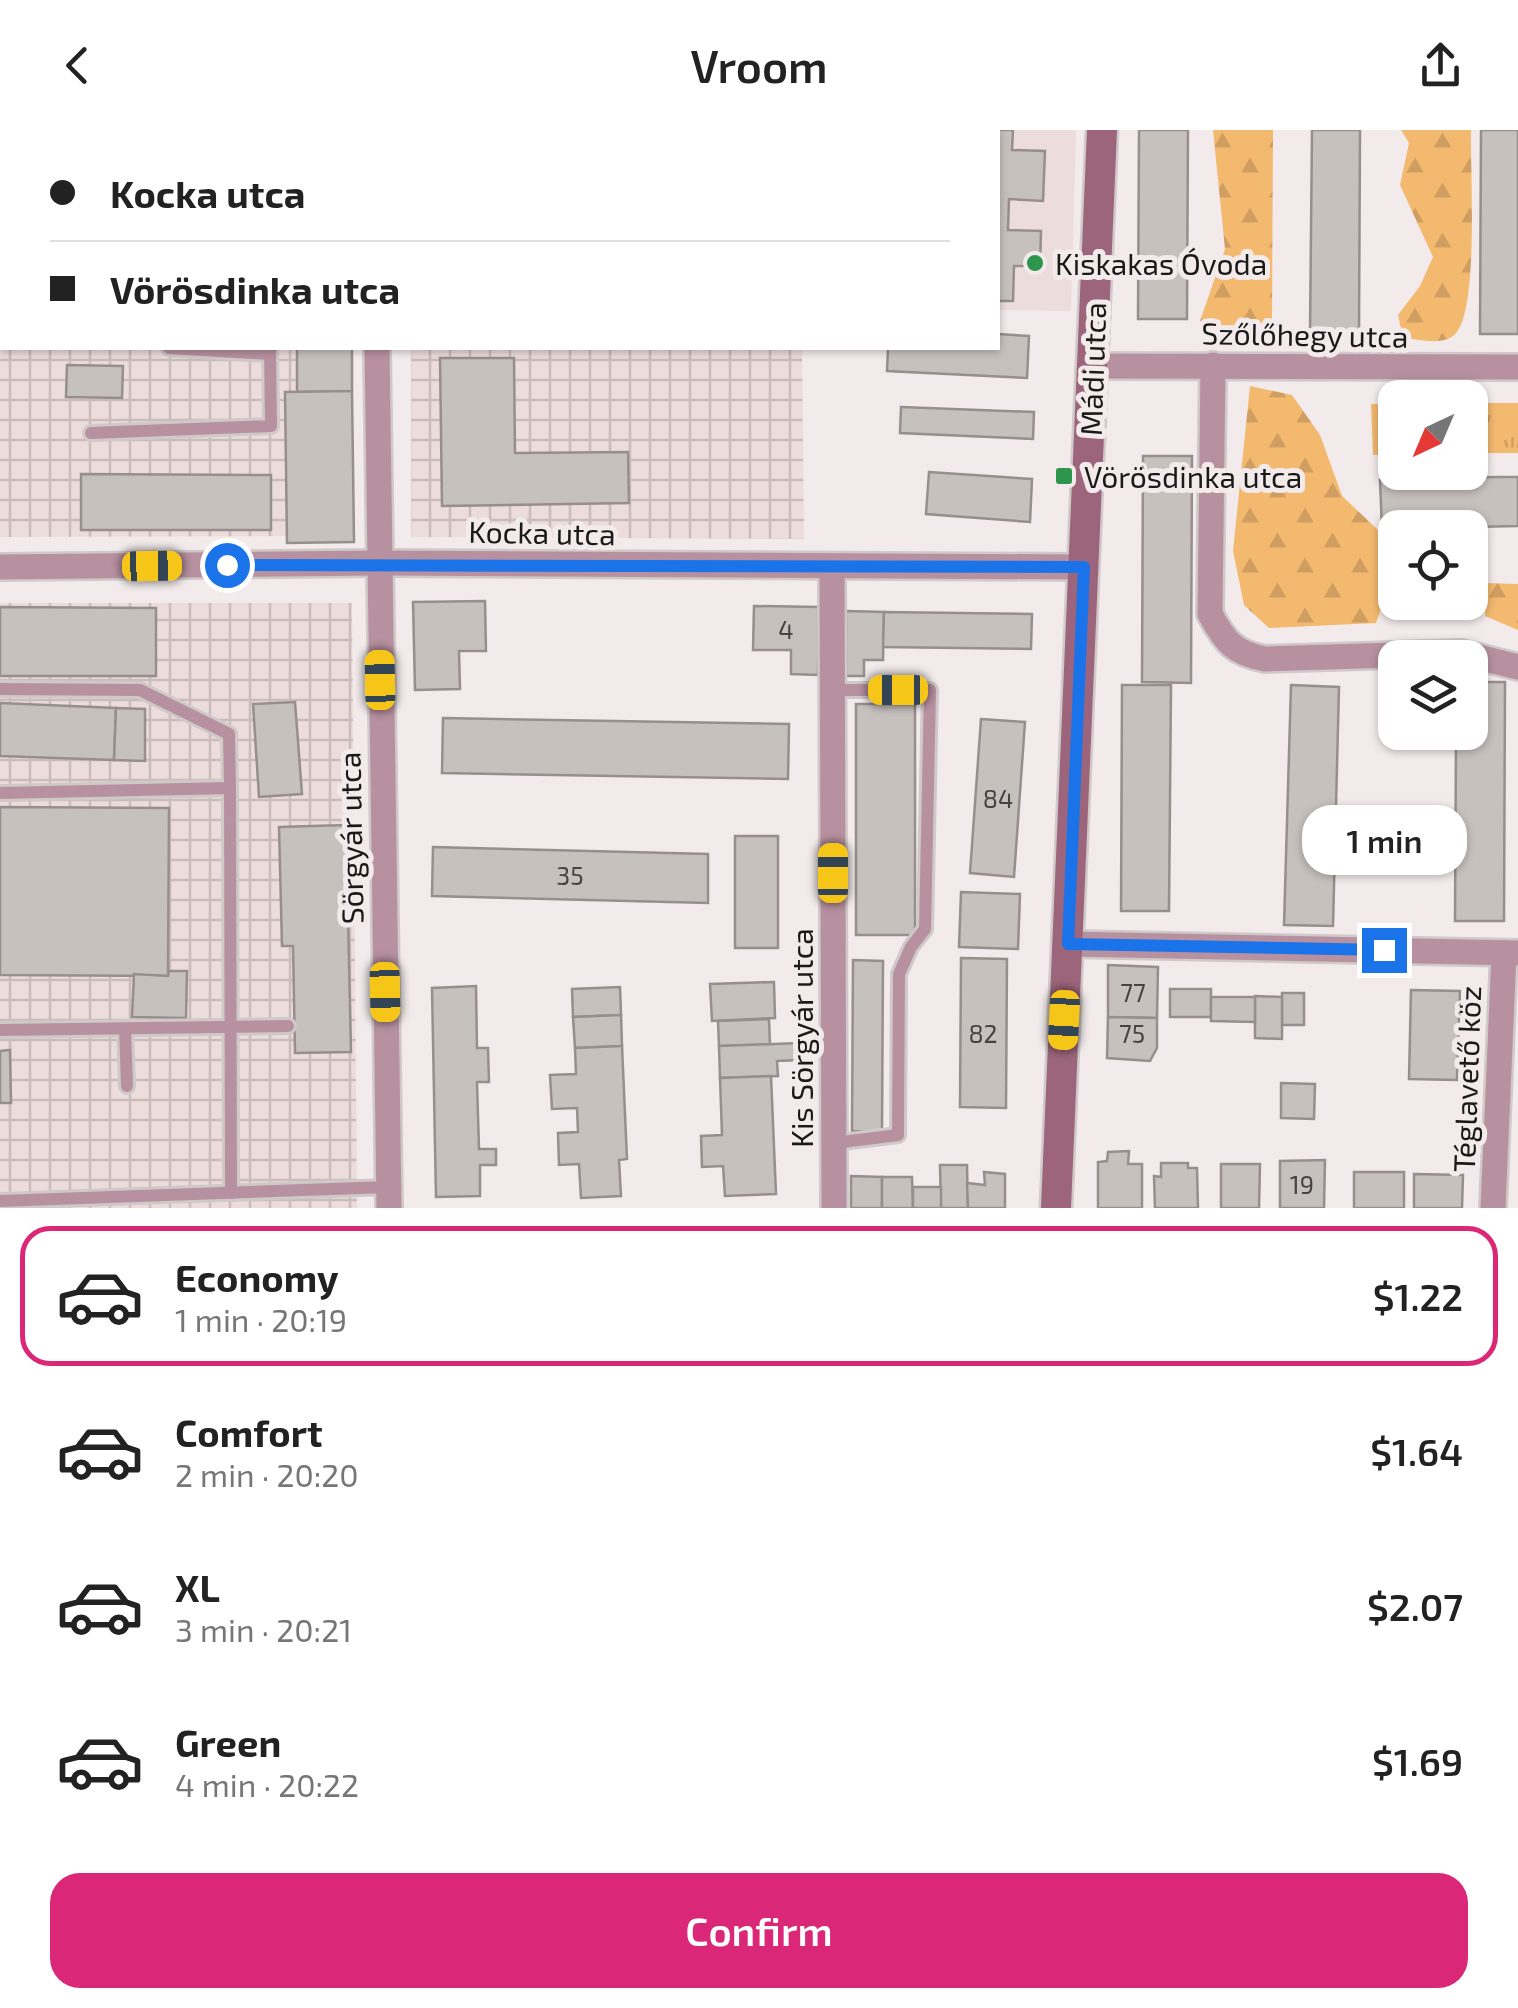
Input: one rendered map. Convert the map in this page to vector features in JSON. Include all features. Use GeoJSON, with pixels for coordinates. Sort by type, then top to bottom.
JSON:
{"type":"FeatureCollection","features":[{"type":"Feature","properties":{"kind":"street","name":"Mádi utca"},"geometry":{"type":"LineString","coordinates":[[1056,1208],[1102,130]]}},
{"type":"Feature","properties":{"kind":"street","name":"Sörgyár utca"},"geometry":{"type":"LineString","coordinates":[[377,350],[389,1198]]}},
{"type":"Feature","properties":{"kind":"street"},"geometry":{"type":"LineString","coordinates":[[1212,365],[1210,614],[1225,642],[1239,654],[1265,660],[1462,653],[1518,667]]}},
{"type":"Feature","properties":{"kind":"street","name":"Szőlőhegy utca"},"geometry":{"type":"LineString","coordinates":[[1092,366],[1518,367]]}},
{"type":"Feature","properties":{"kind":"street","name":"Kocka utca"},"geometry":{"type":"LineString","coordinates":[[0,567],[378,563],[1084,567]]}},
{"type":"Feature","properties":{"kind":"street","name":"Kis Sörgyár utca"},"geometry":{"type":"LineString","coordinates":[[832,568],[834,1208]]}},
{"type":"Feature","properties":{"kind":"street"},"geometry":{"type":"LineString","coordinates":[[1068,944],[1511,953]]}},
{"type":"Feature","properties":{"kind":"street","name":"Téglavető köz"},"geometry":{"type":"LineString","coordinates":[[1492,1208],[1511,953]]}},
{"type":"Feature","properties":{"kind":"lane"},"geometry":{"type":"LineString","coordinates":[[91,433],[271,426],[270,351],[236,350]]}},
{"type":"Feature","properties":{"kind":"lane"},"geometry":{"type":"LineString","coordinates":[[0,689],[140,690],[229,734],[231,1192]]}},
{"type":"Feature","properties":{"kind":"lane"},"geometry":{"type":"LineString","coordinates":[[832,690],[930,690],[926,929],[910,948],[899,974],[898,1136],[834,1144]]}},
{"type":"Feature","properties":{"kind":"lane"},"geometry":{"type":"LineString","coordinates":[[0,793],[230,788]]}},
{"type":"Feature","properties":{"kind":"lane"},"geometry":{"type":"LineString","coordinates":[[0,1030],[288,1026]]}},
{"type":"Feature","properties":{"kind":"lane"},"geometry":{"type":"LineString","coordinates":[[125,1029],[126,1086]]}},
{"type":"Feature","properties":{"kind":"lane"},"geometry":{"type":"LineString","coordinates":[[0,1201],[231,1192],[389,1198]]}},
{"type":"Feature","properties":{"kind":"shaded area","name":"Kiskakas Óvoda"},"geometry":{"type":"Polygon","coordinates":[[[1000,130],[1076,130],[1071,311],[1000,310],[1000,130]]]}},
{"type":"Feature","properties":{"kind":"shaded area"},"geometry":{"type":"Polygon","coordinates":[[[0,350],[344,350],[346,536],[0,537],[0,350]]]}},
{"type":"Feature","properties":{"kind":"shaded area"},"geometry":{"type":"Polygon","coordinates":[[[411,350],[802,350],[804,539],[411,537],[411,350]]]}},
{"type":"Feature","properties":{"kind":"shaded area"},"geometry":{"type":"Polygon","coordinates":[[[0,603],[352,603],[357,1208],[0,1208],[0,603]]]}},
{"type":"Feature","properties":{"kind":"green space"},"geometry":{"type":"Polygon","coordinates":[[[1213,130],[1273,130],[1272,322],[1243,338],[1200,321],[1225,249],[1213,130]]]}},
{"type":"Feature","properties":{"kind":"green space"},"geometry":{"type":"Polygon","coordinates":[[[1401,130],[1471,130],[1468,296],[1456,333],[1445,340],[1403,338],[1398,315],[1420,286],[1433,257],[1400,185],[1409,143],[1401,130]]]}},
{"type":"Feature","properties":{"kind":"green space"},"geometry":{"type":"Polygon","coordinates":[[[1250,386],[1292,395],[1320,435],[1342,496],[1378,530],[1376,623],[1269,628],[1244,605],[1233,551],[1250,386]]]}},
{"type":"Feature","properties":{"kind":"green space"},"geometry":{"type":"Polygon","coordinates":[[[1488,403],[1518,403],[1518,453],[1488,453],[1488,403]]]}},
{"type":"Feature","properties":{"kind":"green space"},"geometry":{"type":"Polygon","coordinates":[[[1371,404],[1378,404],[1378,455],[1373,455],[1371,404]]]}},
{"type":"Feature","properties":{"kind":"green space"},"geometry":{"type":"Polygon","coordinates":[[[1488,583],[1518,584],[1518,630],[1488,617],[1488,583]]]}},
{"type":"Feature","properties":{"kind":"building"},"geometry":{"type":"Polygon","coordinates":[[[1000,130],[1013,130],[1012,150],[1045,151],[1043,201],[1009,199],[1008,230],[1041,231],[1040,266],[1014,266],[1013,301],[1000,301],[1000,130]]]}},
{"type":"Feature","properties":{"kind":"building"},"geometry":{"type":"Polygon","coordinates":[[[1139,130],[1188,130],[1187,319],[1138,319],[1139,130]]]}},
{"type":"Feature","properties":{"kind":"building"},"geometry":{"type":"Polygon","coordinates":[[[1312,130],[1360,130],[1359,334],[1310,333],[1312,130]]]}},
{"type":"Feature","properties":{"kind":"building"},"geometry":{"type":"Polygon","coordinates":[[[1481,130],[1518,130],[1518,334],[1480,334],[1481,130]]]}},
{"type":"Feature","properties":{"kind":"building"},"geometry":{"type":"Polygon","coordinates":[[[1000,334],[1029,336],[1027,378],[887,371],[888,350],[1000,350],[1000,334]]]}},
{"type":"Feature","properties":{"kind":"building"},"geometry":{"type":"Polygon","coordinates":[[[297,350],[352,350],[352,391],[297,392],[297,350]]]}},
{"type":"Feature","properties":{"kind":"building"},"geometry":{"type":"Polygon","coordinates":[[[440,358],[514,358],[515,453],[628,452],[629,503],[442,506],[440,358]]]}},
{"type":"Feature","properties":{"kind":"building"},"geometry":{"type":"Polygon","coordinates":[[[67,365],[123,366],[122,398],[66,397],[67,365]]]}},
{"type":"Feature","properties":{"kind":"building"},"geometry":{"type":"Polygon","coordinates":[[[352,391],[354,542],[287,543],[285,392],[352,391]]]}},
{"type":"Feature","properties":{"kind":"building"},"geometry":{"type":"Polygon","coordinates":[[[901,407],[1034,412],[1033,439],[900,433],[901,407]]]}},
{"type":"Feature","properties":{"kind":"building"},"geometry":{"type":"Polygon","coordinates":[[[1143,456],[1192,456],[1191,683],[1142,682],[1143,456]]]}},
{"type":"Feature","properties":{"kind":"building"},"geometry":{"type":"Polygon","coordinates":[[[929,472],[1032,479],[1030,522],[926,514],[929,472]]]}},
{"type":"Feature","properties":{"kind":"building"},"geometry":{"type":"Polygon","coordinates":[[[81,474],[271,475],[271,530],[81,530],[81,474]]]}},
{"type":"Feature","properties":{"kind":"building"},"geometry":{"type":"Polygon","coordinates":[[[1518,477],[1518,526],[1488,527],[1488,510],[1381,510],[1380,490],[1488,490],[1488,478],[1518,477]]]}},
{"type":"Feature","properties":{"kind":"building"},"geometry":{"type":"Polygon","coordinates":[[[485,601],[486,651],[459,651],[460,689],[415,690],[413,602],[485,601]]]}},
{"type":"Feature","properties":{"kind":"building"},"geometry":{"type":"Polygon","coordinates":[[[754,606],[819,607],[818,675],[791,674],[791,650],[753,650],[754,606]]]}},
{"type":"Feature","properties":{"kind":"building"},"geometry":{"type":"Polygon","coordinates":[[[0,607],[156,608],[156,676],[0,676],[0,607]]]}},
{"type":"Feature","properties":{"kind":"building"},"geometry":{"type":"Polygon","coordinates":[[[846,611],[884,612],[883,660],[864,660],[864,676],[846,676],[846,611]]]}},
{"type":"Feature","properties":{"kind":"building"},"geometry":{"type":"Polygon","coordinates":[[[884,612],[1032,614],[1031,649],[883,647],[884,612]]]}},
{"type":"Feature","properties":{"kind":"building"},"geometry":{"type":"Polygon","coordinates":[[[1488,682],[1505,682],[1504,921],[1455,921],[1456,750],[1488,750],[1488,682]]]}},
{"type":"Feature","properties":{"kind":"building"},"geometry":{"type":"Polygon","coordinates":[[[1122,685],[1171,685],[1169,911],[1121,911],[1122,685]]]}},
{"type":"Feature","properties":{"kind":"building"},"geometry":{"type":"Polygon","coordinates":[[[1291,685],[1339,687],[1333,926],[1284,925],[1291,685]]]}},
{"type":"Feature","properties":{"kind":"building"},"geometry":{"type":"Polygon","coordinates":[[[295,702],[302,794],[259,797],[253,704],[295,702]]]}},
{"type":"Feature","properties":{"kind":"building"},"geometry":{"type":"Polygon","coordinates":[[[0,703],[116,708],[114,760],[0,756],[0,703]]]}},
{"type":"Feature","properties":{"kind":"building"},"geometry":{"type":"Polygon","coordinates":[[[856,704],[915,704],[915,935],[856,935],[856,704]]]}},
{"type":"Feature","properties":{"kind":"building"},"geometry":{"type":"Polygon","coordinates":[[[116,708],[145,709],[145,761],[114,760],[116,708]]]}},
{"type":"Feature","properties":{"kind":"building"},"geometry":{"type":"Polygon","coordinates":[[[443,718],[789,724],[788,779],[442,773],[443,718]]]}},
{"type":"Feature","properties":{"kind":"building"},"geometry":{"type":"Polygon","coordinates":[[[981,719],[1025,722],[1014,877],[970,873],[981,719]]]}},
{"type":"Feature","properties":{"kind":"building"},"geometry":{"type":"Polygon","coordinates":[[[0,807],[169,808],[168,976],[0,975],[0,807]]]}},
{"type":"Feature","properties":{"kind":"building"},"geometry":{"type":"Polygon","coordinates":[[[346,825],[351,1052],[295,1053],[293,946],[282,946],[279,827],[346,825]]]}},
{"type":"Feature","properties":{"kind":"building"},"geometry":{"type":"Polygon","coordinates":[[[735,836],[778,836],[778,948],[735,948],[735,836]]]}},
{"type":"Feature","properties":{"kind":"building"},"geometry":{"type":"Polygon","coordinates":[[[433,847],[708,854],[708,903],[432,896],[433,847]]]}},
{"type":"Feature","properties":{"kind":"building"},"geometry":{"type":"Polygon","coordinates":[[[961,892],[1020,894],[1018,949],[959,947],[961,892]]]}},
{"type":"Feature","properties":{"kind":"building"},"geometry":{"type":"Polygon","coordinates":[[[961,958],[1007,959],[1006,1108],[960,1107],[961,958]]]}},
{"type":"Feature","properties":{"kind":"building"},"geometry":{"type":"Polygon","coordinates":[[[853,960],[883,961],[882,1132],[852,1131],[853,960]]]}},
{"type":"Feature","properties":{"kind":"building"},"geometry":{"type":"Polygon","coordinates":[[[1108,965],[1158,967],[1157,1018],[1108,1017],[1108,965]]]}},
{"type":"Feature","properties":{"kind":"building"},"geometry":{"type":"Polygon","coordinates":[[[169,971],[187,971],[186,1018],[132,1017],[134,974],[168,976],[169,971]]]}},
{"type":"Feature","properties":{"kind":"building"},"geometry":{"type":"Polygon","coordinates":[[[774,982],[775,1018],[712,1021],[710,984],[774,982]]]}},
{"type":"Feature","properties":{"kind":"building"},"geometry":{"type":"Polygon","coordinates":[[[476,986],[477,1048],[488,1048],[489,1082],[477,1082],[479,1149],[496,1149],[496,1165],[480,1165],[480,1196],[436,1197],[432,988],[476,986]]]}},
{"type":"Feature","properties":{"kind":"building"},"geometry":{"type":"Polygon","coordinates":[[[620,987],[621,1015],[573,1017],[572,989],[620,987]]]}},
{"type":"Feature","properties":{"kind":"building"},"geometry":{"type":"Polygon","coordinates":[[[1170,989],[1211,989],[1211,1017],[1170,1017],[1170,989]]]}},
{"type":"Feature","properties":{"kind":"building"},"geometry":{"type":"Polygon","coordinates":[[[1411,990],[1460,991],[1457,1080],[1409,1079],[1411,990]]]}},
{"type":"Feature","properties":{"kind":"building"},"geometry":{"type":"Polygon","coordinates":[[[1282,993],[1304,993],[1304,1025],[1282,1025],[1282,993]]]}},
{"type":"Feature","properties":{"kind":"building"},"geometry":{"type":"Polygon","coordinates":[[[1255,996],[1282,997],[1282,1039],[1255,1038],[1255,996]]]}},
{"type":"Feature","properties":{"kind":"building"},"geometry":{"type":"Polygon","coordinates":[[[1211,997],[1255,997],[1255,1022],[1211,1021],[1211,997]]]}},
{"type":"Feature","properties":{"kind":"building"},"geometry":{"type":"Polygon","coordinates":[[[621,1015],[622,1046],[575,1048],[573,1017],[621,1015]]]}},
{"type":"Feature","properties":{"kind":"building"},"geometry":{"type":"Polygon","coordinates":[[[1108,1017],[1157,1018],[1157,1048],[1150,1061],[1107,1058],[1108,1017]]]}},
{"type":"Feature","properties":{"kind":"building"},"geometry":{"type":"Polygon","coordinates":[[[769,1019],[770,1045],[719,1046],[718,1021],[769,1019]]]}},
{"type":"Feature","properties":{"kind":"building"},"geometry":{"type":"Polygon","coordinates":[[[799,1043],[800,1060],[777,1061],[778,1076],[720,1078],[719,1046],[799,1043]]]}},
{"type":"Feature","properties":{"kind":"building"},"geometry":{"type":"Polygon","coordinates":[[[622,1046],[627,1159],[619,1160],[621,1196],[581,1198],[579,1164],[559,1165],[558,1133],[578,1132],[577,1108],[552,1109],[550,1075],[576,1074],[575,1048],[622,1046]]]}},
{"type":"Feature","properties":{"kind":"building"},"geometry":{"type":"Polygon","coordinates":[[[10,1050],[11,1103],[0,1103],[0,1051],[10,1050]]]}},
{"type":"Feature","properties":{"kind":"building"},"geometry":{"type":"Polygon","coordinates":[[[771,1076],[776,1194],[725,1196],[723,1166],[702,1167],[701,1136],[722,1135],[720,1078],[771,1076]]]}},
{"type":"Feature","properties":{"kind":"building"},"geometry":{"type":"Polygon","coordinates":[[[1281,1083],[1315,1084],[1314,1119],[1281,1118],[1281,1083]]]}},
{"type":"Feature","properties":{"kind":"building"},"geometry":{"type":"Polygon","coordinates":[[[1129,1151],[1128,1164],[1142,1164],[1142,1208],[1098,1208],[1098,1162],[1107,1161],[1108,1152],[1129,1151]]]}},
{"type":"Feature","properties":{"kind":"building"},"geometry":{"type":"Polygon","coordinates":[[[1325,1160],[1324,1208],[1280,1208],[1280,1161],[1325,1160]]]}},
{"type":"Feature","properties":{"kind":"building"},"geometry":{"type":"Polygon","coordinates":[[[1161,1163],[1188,1163],[1188,1168],[1197,1168],[1198,1208],[1155,1208],[1154,1176],[1161,1177],[1161,1163]]]}},
{"type":"Feature","properties":{"kind":"building"},"geometry":{"type":"Polygon","coordinates":[[[1221,1164],[1260,1164],[1259,1208],[1221,1208],[1221,1164]]]}},
{"type":"Feature","properties":{"kind":"building"},"geometry":{"type":"Polygon","coordinates":[[[940,1165],[967,1165],[968,1208],[941,1208],[940,1165]]]}},
{"type":"Feature","properties":{"kind":"building"},"geometry":{"type":"Polygon","coordinates":[[[984,1172],[1005,1174],[1005,1208],[968,1208],[967,1183],[985,1185],[984,1172]]]}},
{"type":"Feature","properties":{"kind":"building"},"geometry":{"type":"Polygon","coordinates":[[[1354,1172],[1404,1172],[1404,1208],[1354,1208],[1354,1172]]]}},
{"type":"Feature","properties":{"kind":"building"},"geometry":{"type":"Polygon","coordinates":[[[1414,1174],[1463,1175],[1462,1208],[1414,1208],[1414,1174]]]}},
{"type":"Feature","properties":{"kind":"building"},"geometry":{"type":"Polygon","coordinates":[[[851,1176],[882,1177],[882,1208],[851,1208],[851,1176]]]}},
{"type":"Feature","properties":{"kind":"building"},"geometry":{"type":"Polygon","coordinates":[[[882,1177],[912,1177],[913,1208],[882,1208],[882,1177]]]}},
{"type":"Feature","properties":{"kind":"building"},"geometry":{"type":"Polygon","coordinates":[[[913,1187],[941,1187],[941,1208],[913,1208],[913,1187]]]}},
{"type":"Feature","properties":{"kind":"place","name":"Kiskakas Óvoda"},"geometry":{"type":"Point","coordinates":[1035,263]}},
{"type":"Feature","properties":{"kind":"place","name":"Vörösdinka utca"},"geometry":{"type":"Point","coordinates":[1064,476]}},
{"type":"Feature","properties":{"kind":"route"},"geometry":{"type":"LineString","coordinates":[[227,565],[1084,567],[1068,944],[1384,950]]}}]}
